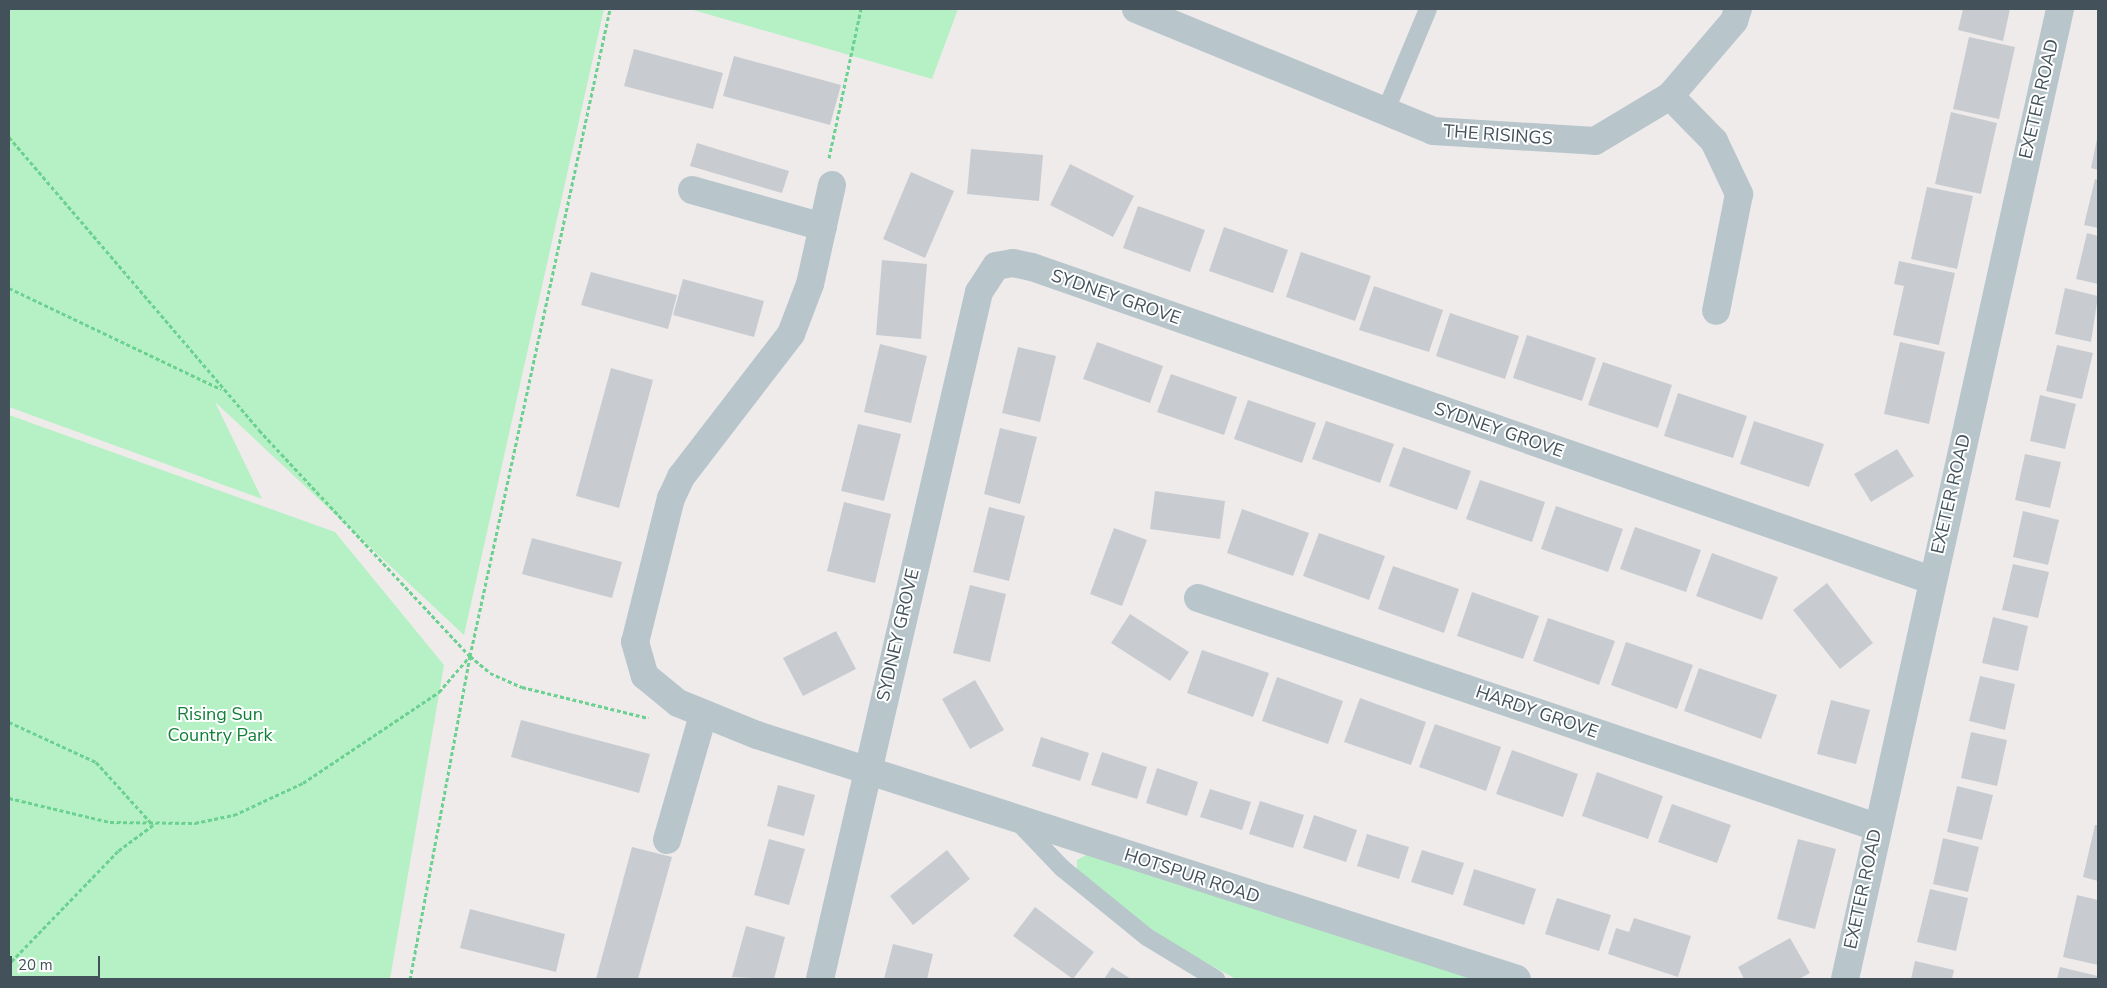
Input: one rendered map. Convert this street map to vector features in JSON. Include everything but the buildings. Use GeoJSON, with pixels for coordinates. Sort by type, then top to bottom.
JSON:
{"type":"FeatureCollection","features":[{"type":"Feature","properties":{"kind":"street","name":"THE RISINGS"},"geometry":{"type":"LineString","coordinates":[[1136,9],[1386,110],[1433,131],[1595,141],[1670,96],[1734,21],[1738,9]]}},
{"type":"Feature","properties":{"kind":"street","name":"EXETER ROAD"},"geometry":{"type":"LineString","coordinates":[[1845,979],[1876,827],[2060,9]]}},
{"type":"Feature","properties":{"kind":"street"},"geometry":{"type":"LineString","coordinates":[[1670,96],[1714,141],[1739,194],[1716,311]]}},
{"type":"Feature","properties":{"kind":"street","name":"HOTSPUR ROAD"},"geometry":{"type":"LineString","coordinates":[[832,186],[810,284],[791,334],[681,477],[670,498],[638,622],[635,642],[644,676],[659,691],[703,715],[866,773],[1517,979]]}},
{"type":"Feature","properties":{"kind":"street"},"geometry":{"type":"LineString","coordinates":[[692,190],[823,228]]}},
{"type":"Feature","properties":{"kind":"street","name":"SYDNEY GROVE"},"geometry":{"type":"LineString","coordinates":[[820,979],[866,773],[979,292],[996,266],[1013,263],[1931,580]]}},
{"type":"Feature","properties":{"kind":"street","name":"HARDY GROVE"},"geometry":{"type":"LineString","coordinates":[[1198,598],[1876,827]]}},
{"type":"Feature","properties":{"kind":"street"},"geometry":{"type":"LineString","coordinates":[[667,840],[703,715]]}},
{"type":"Feature","properties":{"kind":"lane"},"geometry":{"type":"LineString","coordinates":[[1386,110],[1428,9]]}},
{"type":"Feature","properties":{"kind":"lane"},"geometry":{"type":"LineString","coordinates":[[1018,821],[1062,868],[1147,938],[1216,979]]}},
{"type":"Feature","properties":{"kind":"path"},"geometry":{"type":"LineString","coordinates":[[410,979],[470,656],[610,9]]}},
{"type":"Feature","properties":{"kind":"path"},"geometry":{"type":"LineString","coordinates":[[832,186],[829,157],[861,9]]}},
{"type":"Feature","properties":{"kind":"path"},"geometry":{"type":"LineString","coordinates":[[9,137],[224,390],[470,656],[490,673],[522,687],[657,720]]}},
{"type":"Feature","properties":{"kind":"path"},"geometry":{"type":"LineString","coordinates":[[9,288],[224,390]]}},
{"type":"Feature","properties":{"kind":"path"},"geometry":{"type":"LineString","coordinates":[[9,798],[79,818],[153,825],[195,823],[270,801],[439,692],[470,656]]}},
{"type":"Feature","properties":{"kind":"path"},"geometry":{"type":"LineString","coordinates":[[10,724],[96,762],[153,825]]}},
{"type":"Feature","properties":{"kind":"path"},"geometry":{"type":"LineString","coordinates":[[9,964],[118,851],[153,825]]}},
{"type":"Feature","properties":{"kind":"green space"},"geometry":{"type":"Polygon","coordinates":[[[9,9],[604,9],[464,635],[215,402],[262,499],[9,407],[9,9]]]}},
{"type":"Feature","properties":{"kind":"green space"},"geometry":{"type":"Polygon","coordinates":[[[690,9],[958,9],[932,79],[690,9]]]}},
{"type":"Feature","properties":{"kind":"green space","name":"Rising Sun Country Park"},"geometry":{"type":"Polygon","coordinates":[[[9,415],[335,532],[444,665],[390,979],[9,979],[9,415]]]}},
{"type":"Feature","properties":{"kind":"green space"},"geometry":{"type":"Polygon","coordinates":[[[1090,853],[1484,979],[1236,979],[1150,932],[1077,872],[1077,860],[1090,853]]]}}]}
